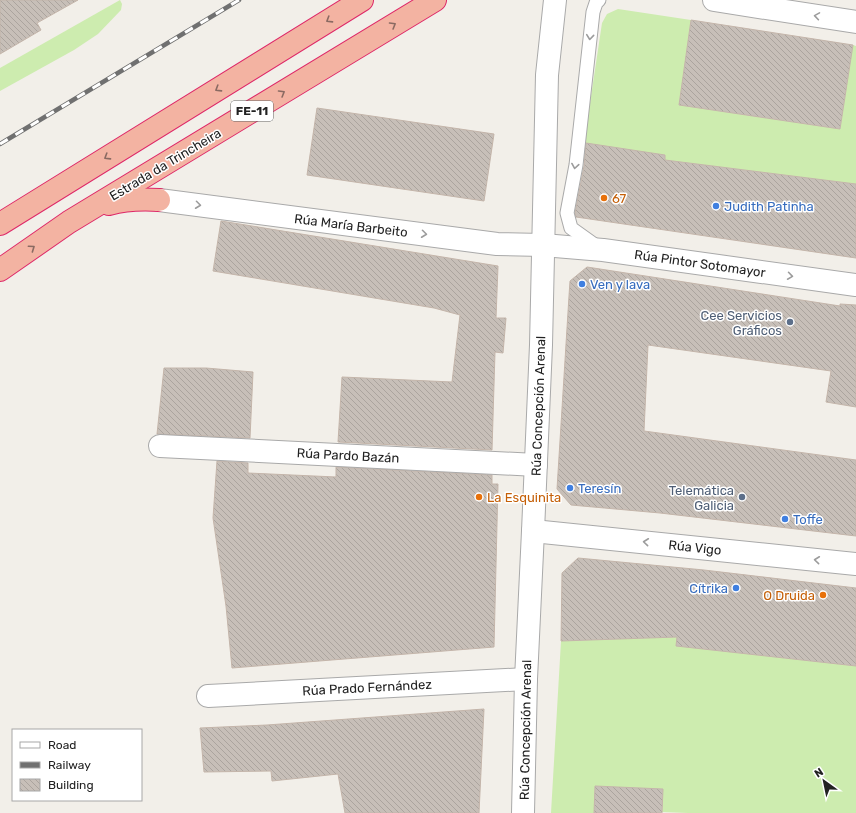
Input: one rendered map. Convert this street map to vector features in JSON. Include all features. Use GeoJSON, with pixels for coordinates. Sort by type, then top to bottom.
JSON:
{"type":"FeatureCollection","features":[{"type":"Feature","properties":{"kind":"highway","name":"FE-11"},"geometry":{"type":"LineString","coordinates":[[0,224],[362,0]]}},
{"type":"Feature","properties":{"kind":"highway","name":"Estrada da Trincheira"},"geometry":{"type":"LineString","coordinates":[[0,270],[69,222],[435,0]]}},
{"type":"Feature","properties":{"kind":"highway"},"geometry":{"type":"LineString","coordinates":[[69,222],[122,200],[159,200]]}},
{"type":"Feature","properties":{"kind":"street","name":"Rúa Concepción Arenal"},"geometry":{"type":"LineString","coordinates":[[523,813],[526,679],[534,531],[547,75],[555,0]]}},
{"type":"Feature","properties":{"kind":"street"},"geometry":{"type":"LineString","coordinates":[[714,0],[856,22]]}},
{"type":"Feature","properties":{"kind":"street","name":"Rúa María Barbeito"},"geometry":{"type":"LineString","coordinates":[[159,200],[497,244],[543,245]]}},
{"type":"Feature","properties":{"kind":"street","name":"Rúa Pintor Sotomayor"},"geometry":{"type":"LineString","coordinates":[[543,245],[603,250],[856,285]]}},
{"type":"Feature","properties":{"kind":"street","name":"Rúa Pardo Bazán"},"geometry":{"type":"LineString","coordinates":[[160,446],[536,464]]}},
{"type":"Feature","properties":{"kind":"street","name":"Rúa Vigo"},"geometry":{"type":"LineString","coordinates":[[534,531],[856,564]]}},
{"type":"Feature","properties":{"kind":"street","name":"Rúa Prado Fernández"},"geometry":{"type":"LineString","coordinates":[[208,696],[526,679]]}},
{"type":"Feature","properties":{"kind":"lane"},"geometry":{"type":"LineString","coordinates":[[599,0],[596,3],[593,12],[576,165],[567,213],[571,228],[603,250]]}},
{"type":"Feature","properties":{"kind":"green space"},"geometry":{"type":"Polygon","coordinates":[[[120,0],[122,4],[121,10],[98,34],[74,50],[0,91],[0,68],[120,0]]]}},
{"type":"Feature","properties":{"kind":"green space"},"geometry":{"type":"Polygon","coordinates":[[[618,9],[691,20],[679,105],[840,129],[853,45],[856,46],[856,184],[665,160],[665,155],[584,143],[602,23],[607,14],[618,9]]]}},
{"type":"Feature","properties":{"kind":"green space"},"geometry":{"type":"Polygon","coordinates":[[[677,637],[677,646],[856,666],[856,813],[662,812],[663,789],[595,786],[594,813],[551,813],[561,641],[677,637]]]}},
{"type":"Feature","properties":{"kind":"building"},"geometry":{"type":"Polygon","coordinates":[[[0,0],[78,0],[37,23],[41,30],[0,54],[0,0]]]}},
{"type":"Feature","properties":{"kind":"building"},"geometry":{"type":"Polygon","coordinates":[[[691,20],[853,45],[840,129],[679,105],[691,20]]]}},
{"type":"Feature","properties":{"kind":"building"},"geometry":{"type":"Polygon","coordinates":[[[317,108],[494,134],[484,201],[307,175],[317,108]]]}},
{"type":"Feature","properties":{"kind":"building"},"geometry":{"type":"Polygon","coordinates":[[[586,143],[665,155],[665,160],[856,184],[856,258],[576,217],[575,213],[584,166],[586,143]]]}},
{"type":"Feature","properties":{"kind":"building"},"geometry":{"type":"Polygon","coordinates":[[[221,221],[498,266],[496,318],[506,318],[503,353],[495,352],[492,450],[338,442],[342,377],[452,382],[460,315],[434,308],[213,271],[221,221]]]}},
{"type":"Feature","properties":{"kind":"building"},"geometry":{"type":"Polygon","coordinates":[[[587,267],[840,306],[840,304],[856,305],[856,407],[826,402],[831,371],[648,345],[644,431],[856,460],[856,536],[660,513],[571,505],[557,489],[570,281],[587,267]]]}},
{"type":"Feature","properties":{"kind":"building"},"geometry":{"type":"Polygon","coordinates":[[[164,368],[206,368],[253,372],[250,438],[157,434],[164,368]]]}},
{"type":"Feature","properties":{"kind":"building"},"geometry":{"type":"Polygon","coordinates":[[[217,461],[248,463],[248,473],[336,477],[336,467],[492,475],[492,484],[498,484],[494,647],[232,668],[226,606],[213,518],[217,461]]]}},
{"type":"Feature","properties":{"kind":"building"},"geometry":{"type":"Polygon","coordinates":[[[578,558],[704,570],[856,588],[856,666],[676,646],[677,637],[561,641],[562,573],[578,558]]]}},
{"type":"Feature","properties":{"kind":"building"},"geometry":{"type":"Polygon","coordinates":[[[484,709],[479,813],[345,813],[338,774],[272,781],[271,771],[204,772],[200,728],[267,725],[484,709]]]}},
{"type":"Feature","properties":{"kind":"building"},"geometry":{"type":"Polygon","coordinates":[[[595,786],[663,789],[662,813],[594,813],[595,786]]]}},
{"type":"Feature","properties":{"kind":"railway"},"geometry":{"type":"LineString","coordinates":[[0,144],[239,0]]}},
{"type":"Feature","properties":{"kind":"place","name":"67"},"geometry":{"type":"Point","coordinates":[604,198]}},
{"type":"Feature","properties":{"kind":"place","name":"Judith Patinha"},"geometry":{"type":"Point","coordinates":[716,206]}},
{"type":"Feature","properties":{"kind":"place","name":"Ven y lava"},"geometry":{"type":"Point","coordinates":[582,284]}},
{"type":"Feature","properties":{"kind":"place","name":"Cee Servicios Gráficos"},"geometry":{"type":"Point","coordinates":[790,322]}},
{"type":"Feature","properties":{"kind":"place","name":"Teresín"},"geometry":{"type":"Point","coordinates":[570,488]}},
{"type":"Feature","properties":{"kind":"place","name":"La Esquinita"},"geometry":{"type":"Point","coordinates":[479,497]}},
{"type":"Feature","properties":{"kind":"place","name":"Telemática Galicia"},"geometry":{"type":"Point","coordinates":[742,497]}},
{"type":"Feature","properties":{"kind":"place","name":"Toffe"},"geometry":{"type":"Point","coordinates":[785,519]}},
{"type":"Feature","properties":{"kind":"place","name":"Cítrika"},"geometry":{"type":"Point","coordinates":[736,588]}},
{"type":"Feature","properties":{"kind":"place","name":"O Druida"},"geometry":{"type":"Point","coordinates":[823,595]}}]}
